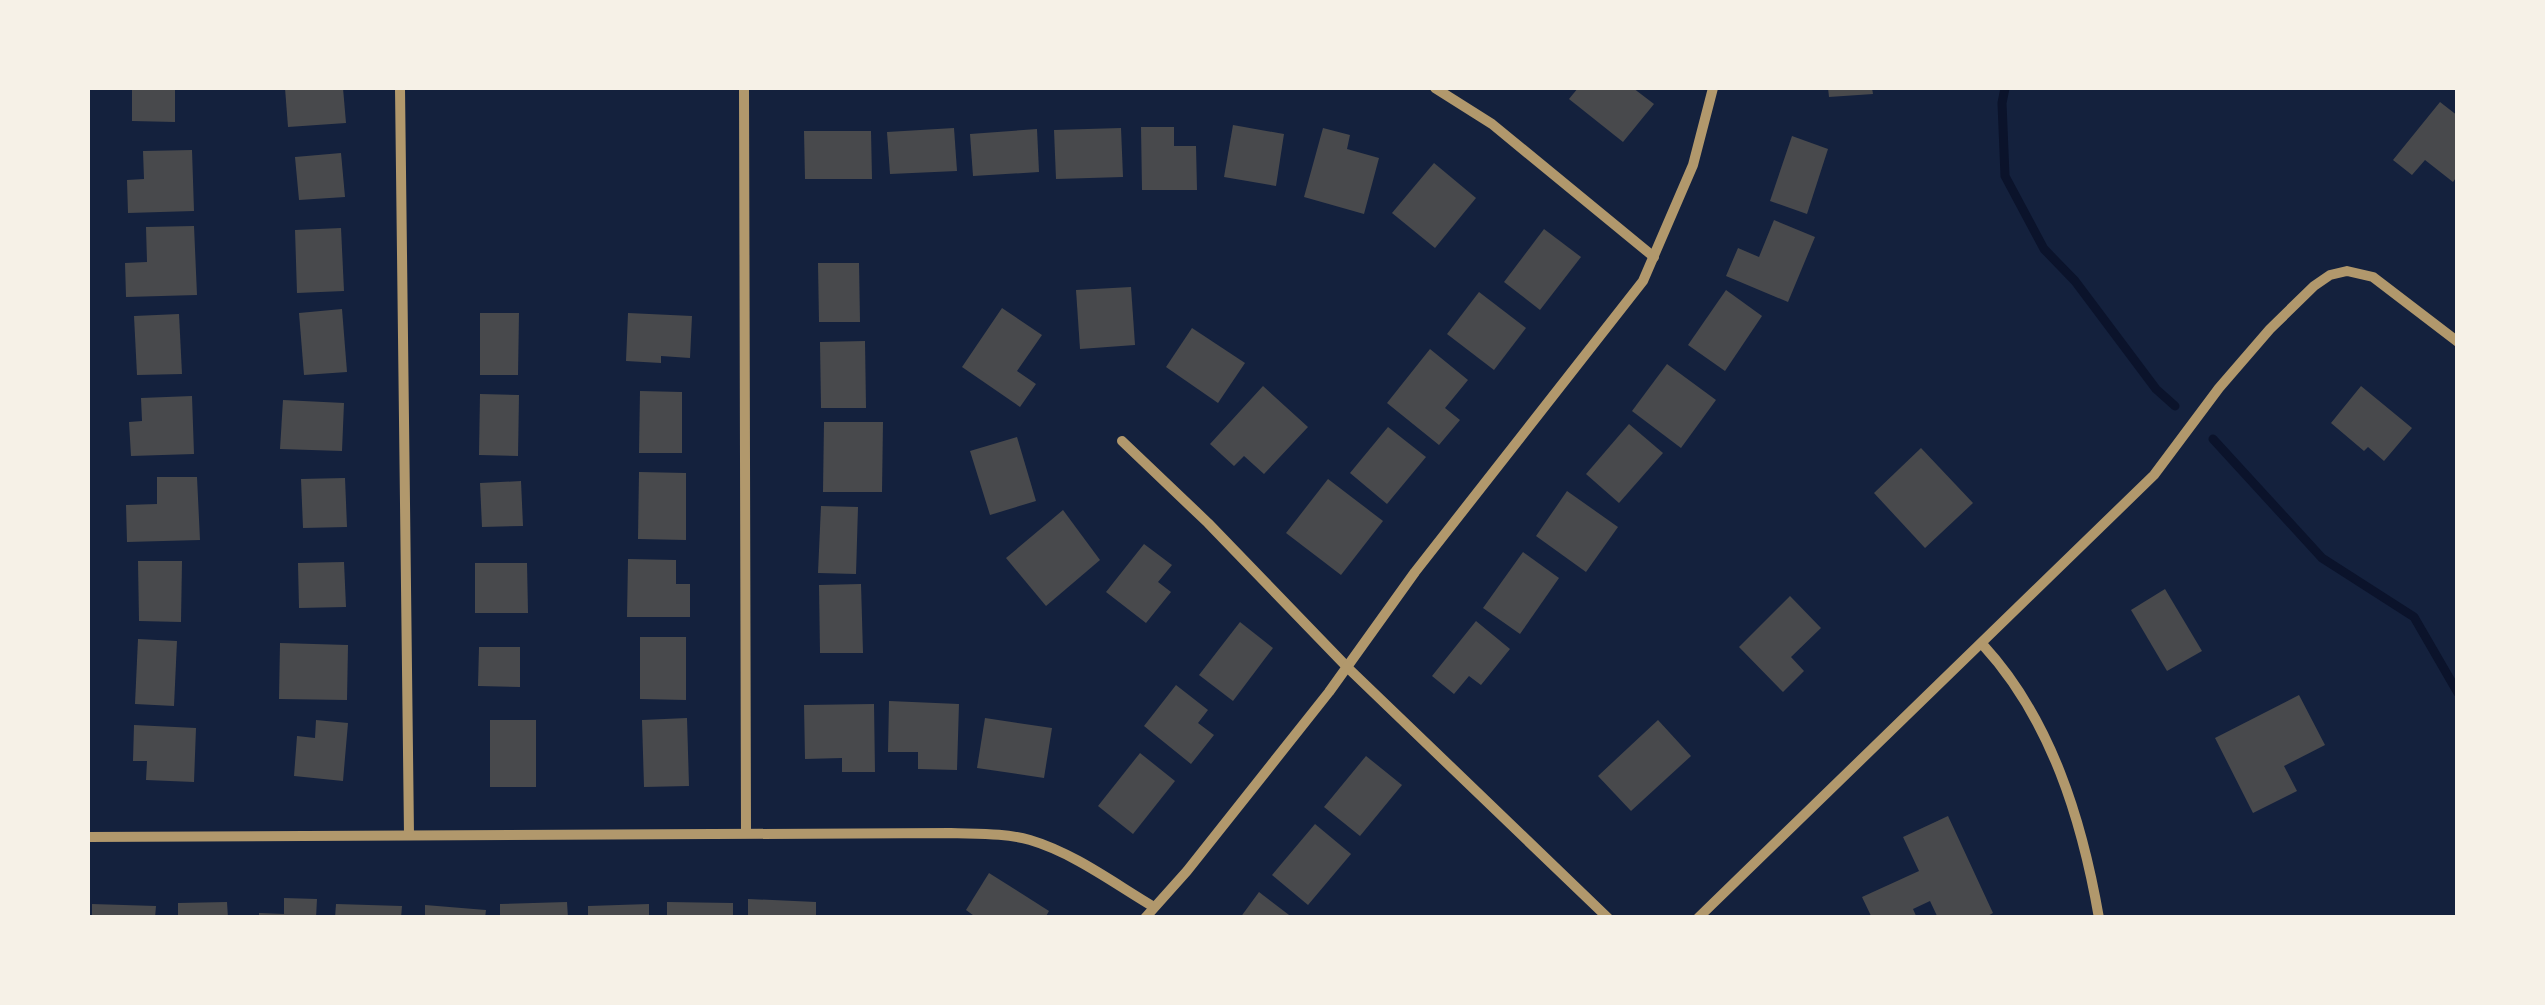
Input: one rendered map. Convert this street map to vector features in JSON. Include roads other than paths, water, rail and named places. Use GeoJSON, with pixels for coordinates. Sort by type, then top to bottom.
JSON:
{"type":"FeatureCollection","features":[{"type":"Feature","properties":{"kind":"street"},"geometry":{"type":"LineString","coordinates":[[400,88],[409,835]]}},
{"type":"Feature","properties":{"kind":"street"},"geometry":{"type":"LineString","coordinates":[[744,88],[746,833]]}},
{"type":"Feature","properties":{"kind":"street"},"geometry":{"type":"LineString","coordinates":[[1435,88],[1492,124],[1654,256]]}},
{"type":"Feature","properties":{"kind":"street"},"geometry":{"type":"LineString","coordinates":[[1144,918],[1187,871],[1348,668],[1415,572],[1644,281],[1693,165],[1713,88]]}},
{"type":"Feature","properties":{"kind":"street"},"geometry":{"type":"LineString","coordinates":[[1698,918],[2154,475],[2219,388],[2314,286],[2330,275],[2346,271],[2373,276],[2458,342]]}},
{"type":"Feature","properties":{"kind":"street"},"geometry":{"type":"LineString","coordinates":[[1122,441],[1208,522],[1348,668],[1608,918]]}},
{"type":"Feature","properties":{"kind":"street"},"geometry":{"type":"LineString","coordinates":[[1983,644],[2026,700],[2057,765],[2088,865],[2099,918]]}},
{"type":"Feature","properties":{"kind":"street"},"geometry":{"type":"LineString","coordinates":[[88,837],[951,832],[1032,841],[1071,858],[1154,907]]}},
{"type":"Feature","properties":{"kind":"waterway"},"geometry":{"type":"LineString","coordinates":[[2005,88],[2005,176],[2044,249],[2075,281],[2156,389],[2175,406]]}},
{"type":"Feature","properties":{"kind":"waterway"},"geometry":{"type":"LineString","coordinates":[[2213,439],[2322,558],[2414,617],[2458,693]]}}]}
